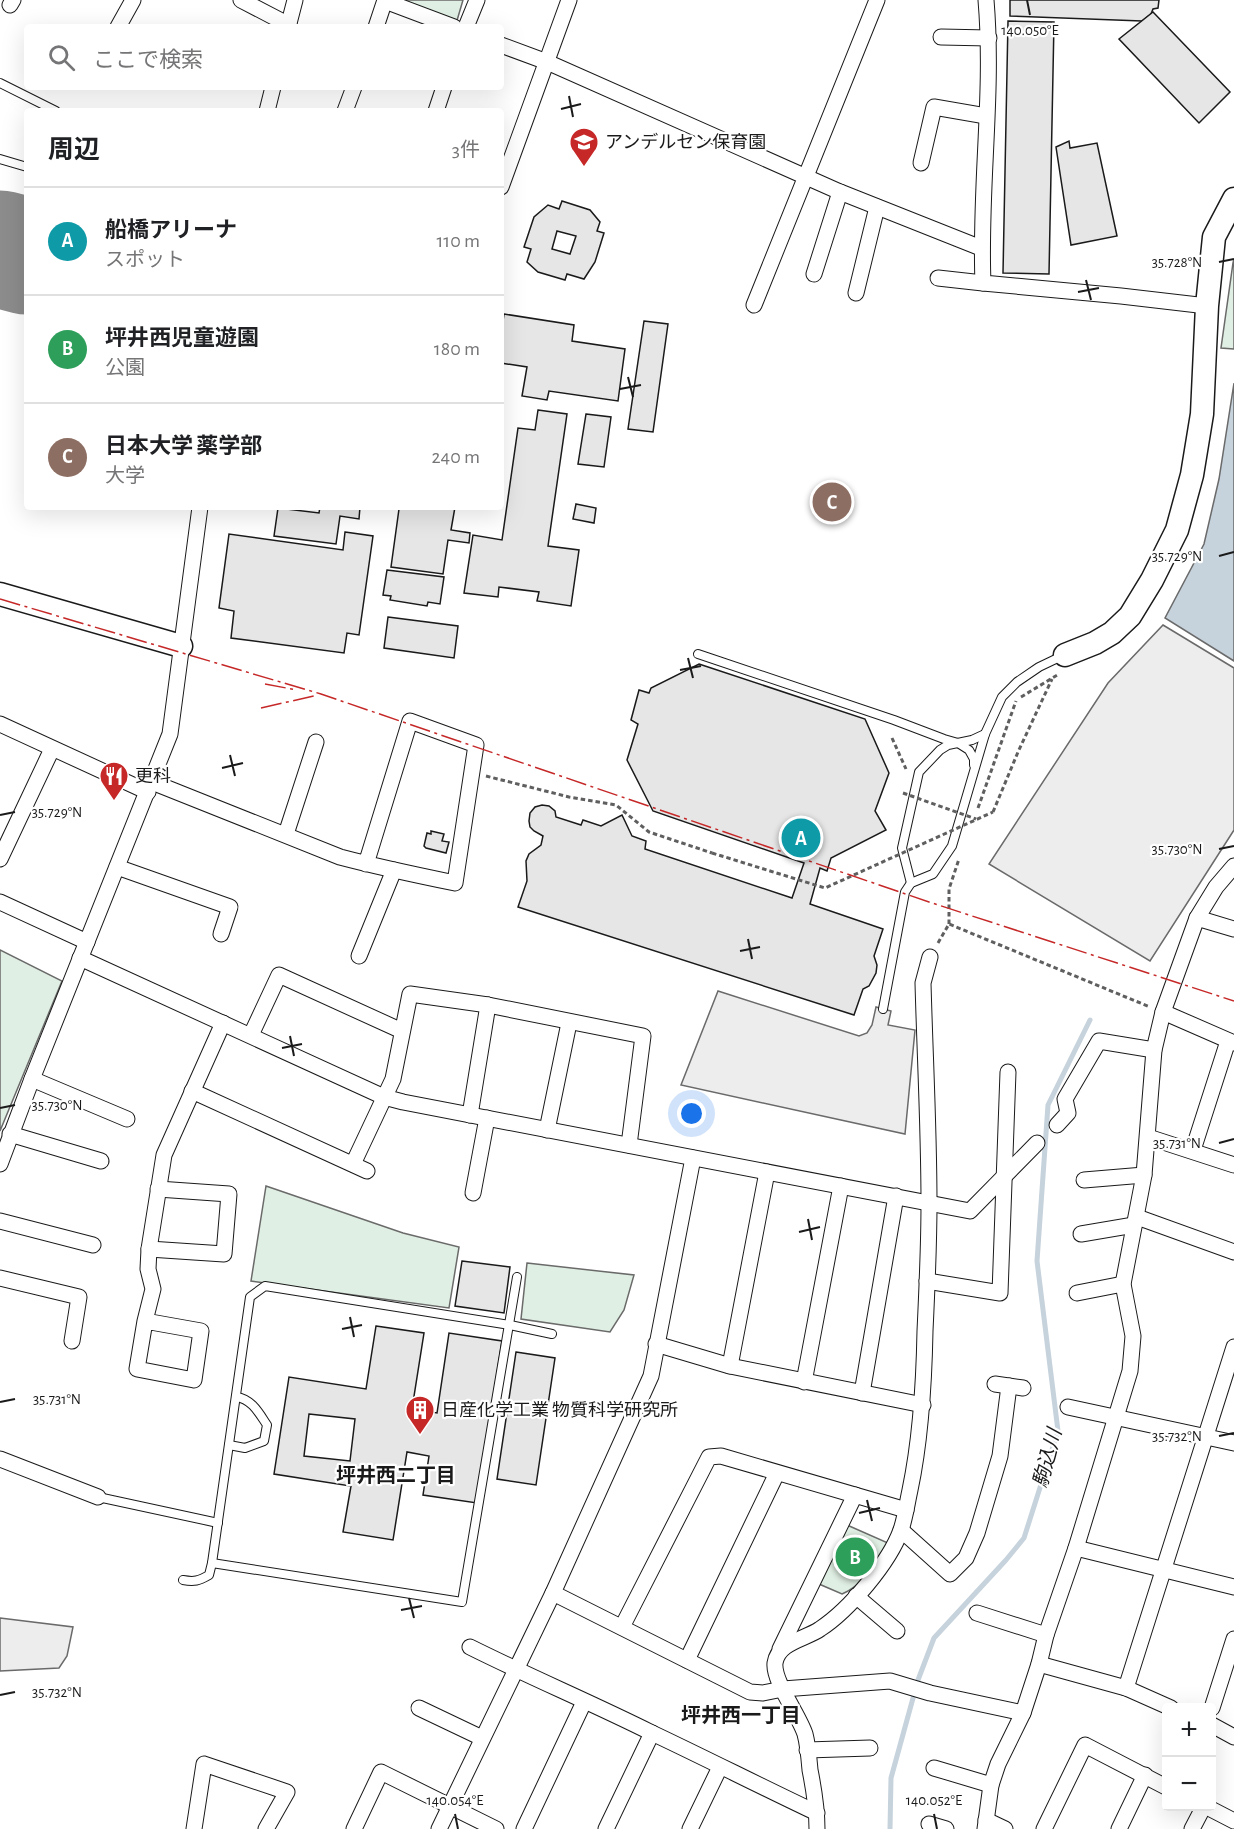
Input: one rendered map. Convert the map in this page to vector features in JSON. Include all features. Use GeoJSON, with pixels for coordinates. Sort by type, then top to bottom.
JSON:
{"type":"FeatureCollection","features":[{"type":"Feature","properties":{"kind":"street"},"geometry":{"type":"LineString","coordinates":[[120,24],[133,0]]}},
{"type":"Feature","properties":{"kind":"street"},"geometry":{"type":"LineString","coordinates":[[241,0],[285,24]]}},
{"type":"Feature","properties":{"kind":"street"},"geometry":{"type":"LineString","coordinates":[[289,24],[295,0]]}},
{"type":"Feature","properties":{"kind":"street"},"geometry":{"type":"LineString","coordinates":[[467,24],[477,0]]}},
{"type":"Feature","properties":{"kind":"street"},"geometry":{"type":"LineString","coordinates":[[504,179],[569,0]]}},
{"type":"Feature","properties":{"kind":"street"},"geometry":{"type":"LineString","coordinates":[[754,306],[877,0]]}},
{"type":"Feature","properties":{"kind":"street"},"geometry":{"type":"LineString","coordinates":[[982,283],[981,248],[989,38],[986,0]]}},
{"type":"Feature","properties":{"kind":"street"},"geometry":{"type":"LineString","coordinates":[[377,24],[385,1],[446,24]]}},
{"type":"Feature","properties":{"kind":"street"},"geometry":{"type":"LineString","coordinates":[[941,37],[989,38]]}},
{"type":"Feature","properties":{"kind":"street"},"geometry":{"type":"LineString","coordinates":[[504,46],[840,192],[981,248]]}},
{"type":"Feature","properties":{"kind":"street"},"geometry":{"type":"LineString","coordinates":[[268,108],[272,90]]}},
{"type":"Feature","properties":{"kind":"street"},"geometry":{"type":"LineString","coordinates":[[346,108],[353,90]]}},
{"type":"Feature","properties":{"kind":"street"},"geometry":{"type":"LineString","coordinates":[[437,108],[443,90]]}},
{"type":"Feature","properties":{"kind":"street"},"geometry":{"type":"LineString","coordinates":[[921,163],[934,107],[986,116]]}},
{"type":"Feature","properties":{"kind":"street"},"geometry":{"type":"LineString","coordinates":[[814,274],[840,192]]}},
{"type":"Feature","properties":{"kind":"street"},"geometry":{"type":"LineString","coordinates":[[1063,664],[1112,633],[1130,616],[1152,580],[1177,530],[1192,474],[1202,414],[1207,306],[1214,237],[1234,199]]}},
{"type":"Feature","properties":{"kind":"street"},"geometry":{"type":"LineString","coordinates":[[856,293],[877,207]]}},
{"type":"Feature","properties":{"kind":"street"},"geometry":{"type":"LineString","coordinates":[[938,278],[1207,306]]}},
{"type":"Feature","properties":{"kind":"street"},"geometry":{"type":"LineString","coordinates":[[0,1164],[170,734],[200,510]]}},
{"type":"Feature","properties":{"kind":"street"},"geometry":{"type":"LineString","coordinates":[[0,594],[182,646]]}},
{"type":"Feature","properties":{"kind":"street"},"geometry":{"type":"LineString","coordinates":[[0,724],[52,749],[150,787],[286,834],[340,857],[366,864],[455,883],[476,745],[410,721],[366,864]]}},
{"type":"Feature","properties":{"kind":"street"},"geometry":{"type":"LineString","coordinates":[[286,834],[316,742]]}},
{"type":"Feature","properties":{"kind":"street"},"geometry":{"type":"LineString","coordinates":[[0,859],[52,749]]}},
{"type":"Feature","properties":{"kind":"street"},"geometry":{"type":"LineString","coordinates":[[1005,1829],[986,1824],[991,1785],[998,1764],[1023,1713],[1130,1371],[1133,1336],[1123,1284],[1144,1175],[1154,1050],[1163,1012],[1197,918],[1216,887],[1234,866]]}},
{"type":"Feature","properties":{"kind":"street"},"geometry":{"type":"LineString","coordinates":[[117,867],[230,907],[221,934]]}},
{"type":"Feature","properties":{"kind":"street"},"geometry":{"type":"LineString","coordinates":[[359,956],[394,870]]}},
{"type":"Feature","properties":{"kind":"street"},"geometry":{"type":"LineString","coordinates":[[0,902],[87,942]]}},
{"type":"Feature","properties":{"kind":"street"},"geometry":{"type":"LineString","coordinates":[[1197,918],[1234,929]]}},
{"type":"Feature","properties":{"kind":"street"},"geometry":{"type":"LineString","coordinates":[[779,1652],[794,1641],[822,1628],[874,1575],[892,1549],[901,1530],[906,1510],[914,1473],[923,1406],[929,1203],[923,983],[930,957]]}},
{"type":"Feature","properties":{"kind":"street"},"geometry":{"type":"LineString","coordinates":[[80,958],[384,1096],[403,1102],[547,1130],[970,1211],[1037,1143]]}},
{"type":"Feature","properties":{"kind":"street"},"geometry":{"type":"LineString","coordinates":[[251,1035],[279,975],[402,1031]]}},
{"type":"Feature","properties":{"kind":"street"},"geometry":{"type":"LineString","coordinates":[[192,1091],[360,1168],[384,1096],[393,1079],[410,994],[488,1005],[643,1036],[629,1145]]}},
{"type":"Feature","properties":{"kind":"street"},"geometry":{"type":"LineString","coordinates":[[470,1115],[488,1005]]}},
{"type":"Feature","properties":{"kind":"street"},"geometry":{"type":"LineString","coordinates":[[1163,1012],[1231,1042],[1192,1150]]}},
{"type":"Feature","properties":{"kind":"street"},"geometry":{"type":"LineString","coordinates":[[145,1321],[201,1331],[194,1380],[137,1369],[145,1321],[153,1289],[148,1269],[149,1249],[164,1155],[223,1023]]}},
{"type":"Feature","properties":{"kind":"street"},"geometry":{"type":"LineString","coordinates":[[547,1130],[569,1023]]}},
{"type":"Feature","properties":{"kind":"street"},"geometry":{"type":"LineString","coordinates":[[1057,1125],[1068,1113],[1065,1099],[1099,1041],[1154,1050]]}},
{"type":"Feature","properties":{"kind":"street"},"geometry":{"type":"LineString","coordinates":[[927,1281],[1000,1293],[1008,1072]]}},
{"type":"Feature","properties":{"kind":"street"},"geometry":{"type":"LineString","coordinates":[[32,1079],[127,1119]]}},
{"type":"Feature","properties":{"kind":"street"},"geometry":{"type":"LineString","coordinates":[[473,1193],[487,1118]]}},
{"type":"Feature","properties":{"kind":"street"},"geometry":{"type":"LineString","coordinates":[[10,1134],[101,1161]]}},
{"type":"Feature","properties":{"kind":"street"},"geometry":{"type":"LineString","coordinates":[[1148,1137],[1234,1165]]}},
{"type":"Feature","properties":{"kind":"street"},"geometry":{"type":"LineString","coordinates":[[439,1829],[553,1593],[651,1376],[693,1158]]}},
{"type":"Feature","properties":{"kind":"street"},"geometry":{"type":"LineString","coordinates":[[730,1366],[767,1172]]}},
{"type":"Feature","properties":{"kind":"street"},"geometry":{"type":"LineString","coordinates":[[1084,1180],[1144,1175]]}},
{"type":"Feature","properties":{"kind":"street"},"geometry":{"type":"LineString","coordinates":[[804,1382],[841,1186]]}},
{"type":"Feature","properties":{"kind":"street"},"geometry":{"type":"LineString","coordinates":[[149,1249],[224,1254],[229,1194],[158,1189]]}},
{"type":"Feature","properties":{"kind":"street"},"geometry":{"type":"LineString","coordinates":[[862,1393],[896,1196]]}},
{"type":"Feature","properties":{"kind":"street"},"geometry":{"type":"LineString","coordinates":[[0,1221],[93,1245]]}},
{"type":"Feature","properties":{"kind":"street"},"geometry":{"type":"LineString","coordinates":[[1081,1234],[1136,1221],[1234,1252]]}},
{"type":"Feature","properties":{"kind":"street"},"geometry":{"type":"LineString","coordinates":[[0,1278],[79,1297],[72,1341]]}},
{"type":"Feature","properties":{"kind":"street"},"geometry":{"type":"LineString","coordinates":[[1077,1293],[1123,1284]]}},
{"type":"Feature","properties":{"kind":"street"},"geometry":{"type":"LineString","coordinates":[[656,1344],[730,1366],[923,1406]]}},
{"type":"Feature","properties":{"kind":"street"},"geometry":{"type":"LineString","coordinates":[[1126,1688],[1234,1347]]}},
{"type":"Feature","properties":{"kind":"street"},"geometry":{"type":"LineString","coordinates":[[901,1530],[950,1574],[966,1558],[1000,1456],[1009,1386]]}},
{"type":"Feature","properties":{"kind":"street"},"geometry":{"type":"LineString","coordinates":[[1068,1407],[1234,1443]]}},
{"type":"Feature","properties":{"kind":"street"},"geometry":{"type":"LineString","coordinates":[[622,1627],[708,1457],[721,1456],[906,1510]]}},
{"type":"Feature","properties":{"kind":"street"},"geometry":{"type":"LineString","coordinates":[[0,1459],[98,1497]]}},
{"type":"Feature","properties":{"kind":"street"},"geometry":{"type":"LineString","coordinates":[[687,1660],[777,1473]]}},
{"type":"Feature","properties":{"kind":"street"},"geometry":{"type":"LineString","coordinates":[[817,1829],[817,1813],[805,1735],[799,1718],[789,1704],[775,1668],[779,1652],[855,1495]]}},
{"type":"Feature","properties":{"kind":"street"},"geometry":{"type":"LineString","coordinates":[[1076,1548],[1234,1587]]}},
{"type":"Feature","properties":{"kind":"street"},"geometry":{"type":"LineString","coordinates":[[553,1593],[750,1692],[763,1693],[783,1689],[890,1681],[930,1693],[1023,1713]]}},
{"type":"Feature","properties":{"kind":"street"},"geometry":{"type":"LineString","coordinates":[[855,1596],[897,1631]]}},
{"type":"Feature","properties":{"kind":"street"},"geometry":{"type":"LineString","coordinates":[[977,1613],[1046,1635]]}},
{"type":"Feature","properties":{"kind":"street"},"geometry":{"type":"LineString","coordinates":[[1214,1703],[1234,1639]]}},
{"type":"Feature","properties":{"kind":"street"},"geometry":{"type":"LineString","coordinates":[[470,1647],[514,1670],[652,1732],[817,1813]]}},
{"type":"Feature","properties":{"kind":"street"},"geometry":{"type":"LineString","coordinates":[[1039,1664],[1126,1688],[1162,1703]]}},
{"type":"Feature","properties":{"kind":"street"},"geometry":{"type":"LineString","coordinates":[[524,1829],[584,1702]]}},
{"type":"Feature","properties":{"kind":"street"},"geometry":{"type":"LineString","coordinates":[[419,1708],[482,1738]]}},
{"type":"Feature","properties":{"kind":"street"},"geometry":{"type":"LineString","coordinates":[[1216,1727],[1234,1737]]}},
{"type":"Feature","properties":{"kind":"street"},"geometry":{"type":"LineString","coordinates":[[606,1829],[652,1732]]}},
{"type":"Feature","properties":{"kind":"street"},"geometry":{"type":"LineString","coordinates":[[1044,1829],[1085,1746],[1162,1784]]}},
{"type":"Feature","properties":{"kind":"street"},"geometry":{"type":"LineString","coordinates":[[807,1750],[870,1748]]}},
{"type":"Feature","properties":{"kind":"street"},"geometry":{"type":"LineString","coordinates":[[194,1829],[204,1764],[287,1792],[267,1829]]}},
{"type":"Feature","properties":{"kind":"street"},"geometry":{"type":"LineString","coordinates":[[690,1829],[720,1767]]}},
{"type":"Feature","properties":{"kind":"street"},"geometry":{"type":"LineString","coordinates":[[934,1768],[991,1785]]}},
{"type":"Feature","properties":{"kind":"street"},"geometry":{"type":"LineString","coordinates":[[354,1829],[381,1772],[496,1829]]}},
{"type":"Feature","properties":{"kind":"street"},"geometry":{"type":"LineString","coordinates":[[1119,1829],[1145,1775]]}},
{"type":"Feature","properties":{"kind":"street"},"geometry":{"type":"LineString","coordinates":[[1192,1829],[1201,1811]]}},
{"type":"Feature","properties":{"kind":"street"},"geometry":{"type":"LineString","coordinates":[[1214,1811],[1234,1821]]}},
{"type":"Feature","properties":{"kind":"street"},"geometry":{"type":"LineString","coordinates":[[929,1824],[946,1829]]}},
{"type":"Feature","properties":{"kind":"lane"},"geometry":{"type":"LineString","coordinates":[[0,83],[50,108]]}},
{"type":"Feature","properties":{"kind":"lane"},"geometry":{"type":"LineString","coordinates":[[0,159],[24,165]]}},
{"type":"Feature","properties":{"kind":"lane"},"geometry":{"type":"LineString","coordinates":[[698,654],[958,742],[969,750],[974,759],[975,769]]}},
{"type":"Feature","properties":{"kind":"lane"},"geometry":{"type":"LineString","coordinates":[[883,1009],[905,892],[911,883],[933,874],[952,846],[985,734],[1002,697],[1017,682],[1039,667],[1063,664]]}},
{"type":"Feature","properties":{"kind":"lane"},"geometry":{"type":"LineString","coordinates":[[911,883],[902,848],[919,771],[948,745],[972,740],[985,734]]}},
{"type":"Feature","properties":{"kind":"lane"},"geometry":{"type":"LineString","coordinates":[[212,1563],[462,1602],[517,1276]]}},
{"type":"Feature","properties":{"kind":"lane"},"geometry":{"type":"LineString","coordinates":[[183,1580],[194,1582],[201,1580],[208,1575],[212,1563],[250,1297],[265,1286],[510,1325],[552,1334]]}},
{"type":"Feature","properties":{"kind":"lane"},"geometry":{"type":"LineString","coordinates":[[229,1445],[245,1448],[264,1441],[267,1425],[244,1398],[236,1397]]}},
{"type":"Feature","properties":{"kind":"lane"},"geometry":{"type":"LineString","coordinates":[[98,1497],[218,1523]]}},
{"type":"Feature","properties":{"kind":"path"},"geometry":{"type":"LineString","coordinates":[[472,772],[569,797],[616,805],[649,832],[825,888],[993,812],[1053,678],[1063,664]]}},
{"type":"Feature","properties":{"kind":"path"},"geometry":{"type":"LineString","coordinates":[[973,822],[1016,700],[1053,678]]}},
{"type":"Feature","properties":{"kind":"path"},"geometry":{"type":"LineString","coordinates":[[892,738],[907,771]]}},
{"type":"Feature","properties":{"kind":"path"},"geometry":{"type":"LineString","coordinates":[[903,793],[977,819]]}},
{"type":"Feature","properties":{"kind":"path"},"geometry":{"type":"LineString","coordinates":[[889,859],[892,848]]}},
{"type":"Feature","properties":{"kind":"path"},"geometry":{"type":"LineString","coordinates":[[930,957],[949,924],[949,889],[961,856]]}},
{"type":"Feature","properties":{"kind":"path"},"geometry":{"type":"LineString","coordinates":[[949,924],[1163,1012]]}},
{"type":"Feature","properties":{"kind":"green space"},"geometry":{"type":"Polygon","coordinates":[[[397,0],[463,0],[456,24],[397,0]]]}},
{"type":"Feature","properties":{"kind":"green space"},"geometry":{"type":"Polygon","coordinates":[[[1234,259],[1234,349],[1221,348],[1234,259]]]}},
{"type":"Feature","properties":{"kind":"green space"},"geometry":{"type":"Polygon","coordinates":[[[0,950],[62,981],[0,1131],[0,950]]]}},
{"type":"Feature","properties":{"kind":"green space"},"geometry":{"type":"Polygon","coordinates":[[[266,1186],[403,1233],[459,1247],[449,1308],[251,1281],[266,1186]]]}},
{"type":"Feature","properties":{"kind":"green space"},"geometry":{"type":"Polygon","coordinates":[[[527,1263],[634,1275],[624,1310],[610,1332],[521,1319],[527,1263]]]}},
{"type":"Feature","properties":{"kind":"green space"},"geometry":{"type":"Polygon","coordinates":[[[847,1525],[888,1543],[863,1579],[842,1594],[819,1584],[847,1525]]]}},
{"type":"Feature","properties":{"kind":"shaded area"},"geometry":{"type":"Polygon","coordinates":[[[1234,383],[1234,661],[1165,618],[1204,544],[1219,479],[1234,383]]]}},
{"type":"Feature","properties":{"kind":"shaded area"},"geometry":{"type":"Polygon","coordinates":[[[1163,625],[1234,668],[1234,830],[1150,961],[989,864],[1108,683],[1163,625]]]}},
{"type":"Feature","properties":{"kind":"shaded area"},"geometry":{"type":"Polygon","coordinates":[[[718,991],[859,1036],[867,1033],[872,1025],[876,1007],[891,1011],[888,1025],[915,1030],[905,1134],[681,1085],[718,991]]]}},
{"type":"Feature","properties":{"kind":"shaded area"},"geometry":{"type":"Polygon","coordinates":[[[0,1618],[73,1627],[67,1656],[59,1668],[0,1671],[0,1618]]]}},
{"type":"Feature","properties":{"kind":"building"},"geometry":{"type":"Polygon","coordinates":[[[1010,0],[1159,0],[1158,8],[1153,9],[1151,14],[1142,21],[1010,16],[1010,0]]]}},
{"type":"Feature","properties":{"kind":"building"},"geometry":{"type":"Polygon","coordinates":[[[1153,12],[1230,92],[1199,123],[1119,39],[1153,12]]]}},
{"type":"Feature","properties":{"kind":"building"},"geometry":{"type":"Polygon","coordinates":[[[1008,21],[1054,22],[1049,274],[1003,273],[1008,21]]]}},
{"type":"Feature","properties":{"kind":"building"},"geometry":{"type":"Polygon","coordinates":[[[1069,141],[1070,148],[1097,143],[1117,236],[1071,245],[1056,147],[1069,141]]]}},
{"type":"Feature","properties":{"kind":"building"},"geometry":{"type":"Polygon","coordinates":[[[562,201],[590,210],[600,222],[597,231],[604,233],[595,262],[584,279],[567,274],[565,280],[538,272],[527,262],[531,249],[524,247],[534,217],[548,205],[559,209],[562,201]],[[557,231],[552,249],[570,254],[576,236],[557,231]]]}},
{"type":"Feature","properties":{"kind":"building"},"geometry":{"type":"Polygon","coordinates":[[[504,314],[574,325],[572,341],[625,349],[618,401],[549,391],[547,400],[522,396],[527,367],[504,363],[504,314]]]}},
{"type":"Feature","properties":{"kind":"building"},"geometry":{"type":"Polygon","coordinates":[[[644,321],[668,324],[653,432],[628,429],[644,321]]]}},
{"type":"Feature","properties":{"kind":"building"},"geometry":{"type":"Polygon","coordinates":[[[538,410],[567,414],[548,546],[579,550],[571,606],[537,601],[539,592],[499,587],[498,597],[464,593],[473,535],[502,540],[518,428],[535,430],[538,410]]]}},
{"type":"Feature","properties":{"kind":"building"},"geometry":{"type":"Polygon","coordinates":[[[586,414],[611,417],[604,467],[578,464],[586,414]]]}},
{"type":"Feature","properties":{"kind":"building"},"geometry":{"type":"Polygon","coordinates":[[[576,504],[596,508],[594,523],[573,519],[576,504]]]}},
{"type":"Feature","properties":{"kind":"building"},"geometry":{"type":"Polygon","coordinates":[[[278,510],[319,513],[320,510],[360,510],[359,519],[340,516],[336,544],[274,536],[278,510]]]}},
{"type":"Feature","properties":{"kind":"building"},"geometry":{"type":"Polygon","coordinates":[[[399,510],[454,510],[451,530],[470,533],[469,543],[448,540],[443,574],[391,567],[399,510]]]}},
{"type":"Feature","properties":{"kind":"building"},"geometry":{"type":"Polygon","coordinates":[[[345,532],[373,536],[359,635],[347,633],[344,653],[231,638],[234,611],[219,608],[229,534],[343,550],[345,532]]]}},
{"type":"Feature","properties":{"kind":"building"},"geometry":{"type":"Polygon","coordinates":[[[387,570],[444,577],[440,604],[428,602],[427,606],[390,600],[391,596],[383,595],[387,570]]]}},
{"type":"Feature","properties":{"kind":"building"},"geometry":{"type":"Polygon","coordinates":[[[388,617],[458,626],[454,658],[384,648],[388,617]]]}},
{"type":"Feature","properties":{"kind":"building"},"geometry":{"type":"Polygon","coordinates":[[[699,664],[865,719],[889,773],[875,811],[886,830],[831,858],[827,871],[820,868],[810,904],[883,929],[874,956],[877,965],[876,973],[869,986],[863,989],[854,1015],[518,907],[527,881],[526,861],[529,854],[541,845],[543,836],[530,827],[530,813],[535,807],[542,805],[549,806],[555,811],[556,817],[581,825],[583,820],[601,826],[622,815],[632,836],[646,841],[645,849],[792,898],[804,863],[653,811],[627,760],[638,724],[631,720],[639,690],[649,693],[651,688],[699,664]]]}},
{"type":"Feature","properties":{"kind":"building"},"geometry":{"type":"Polygon","coordinates":[[[431,831],[444,834],[442,841],[449,842],[446,853],[424,846],[427,833],[431,834],[431,831]]]}},
{"type":"Feature","properties":{"kind":"building"},"geometry":{"type":"Polygon","coordinates":[[[462,1261],[510,1267],[504,1313],[455,1306],[462,1261]]]}},
{"type":"Feature","properties":{"kind":"building","name":"日産化学工業 物質科学研究所"},"geometry":{"type":"Polygon","coordinates":[[[376,1326],[424,1333],[412,1409],[437,1413],[449,1333],[502,1341],[477,1503],[423,1495],[429,1456],[407,1452],[393,1540],[343,1532],[351,1486],[274,1474],[289,1377],[366,1389],[376,1326]],[[309,1414],[304,1456],[350,1461],[355,1419],[309,1414]]]}},
{"type":"Feature","properties":{"kind":"building"},"geometry":{"type":"Polygon","coordinates":[[[516,1352],[555,1358],[536,1485],[497,1479],[516,1352]]]}},
{"type":"Feature","properties":{"kind":"waterway","name":"駒込川"},"geometry":{"type":"LineString","coordinates":[[890,1829],[891,1778],[918,1680],[934,1638],[1024,1538],[1058,1431],[1037,1261],[1048,1105],[1090,1020]]}},
{"type":"Feature","properties":{"kind":"runway"},"geometry":{"type":"LineString","coordinates":[[0,249],[24,255]]}},
{"type":"Feature","properties":{"kind":"power"},"geometry":{"type":"LineString","coordinates":[[0,599],[321,694],[929,902],[1234,1001]]}},
{"type":"Feature","properties":{"kind":"power"},"geometry":{"type":"LineString","coordinates":[[265,684],[297,690]]}},
{"type":"Feature","properties":{"kind":"power"},"geometry":{"type":"LineString","coordinates":[[261,708],[318,695]]}},
{"type":"Feature","properties":{"kind":"place","name":"アンデルセン保育園"},"geometry":{"type":"Point","coordinates":[584,168]}},
{"type":"Feature","properties":{"kind":"place","name":"日本大学 薬学部"},"geometry":{"type":"Point","coordinates":[832,502]}},
{"type":"Feature","properties":{"kind":"place","name":"更科"},"geometry":{"type":"Point","coordinates":[114,802]}},
{"type":"Feature","properties":{"kind":"place","name":"船橋アリーナ"},"geometry":{"type":"Point","coordinates":[801,838]}},
{"type":"Feature","properties":{"kind":"place","name":"日産化学工業 物質科学研究所"},"geometry":{"type":"Point","coordinates":[420,1436]}},
{"type":"Feature","properties":{"kind":"place","name":"坪井西児童遊園"},"geometry":{"type":"Point","coordinates":[855,1557]}},
{"type":"Feature","properties":{"kind":"district","name":"坪井西二丁目"},"geometry":{"type":"Point","coordinates":[396,1475]}},
{"type":"Feature","properties":{"kind":"district","name":"坪井西一丁目"},"geometry":{"type":"Point","coordinates":[741,1715]}}]}
